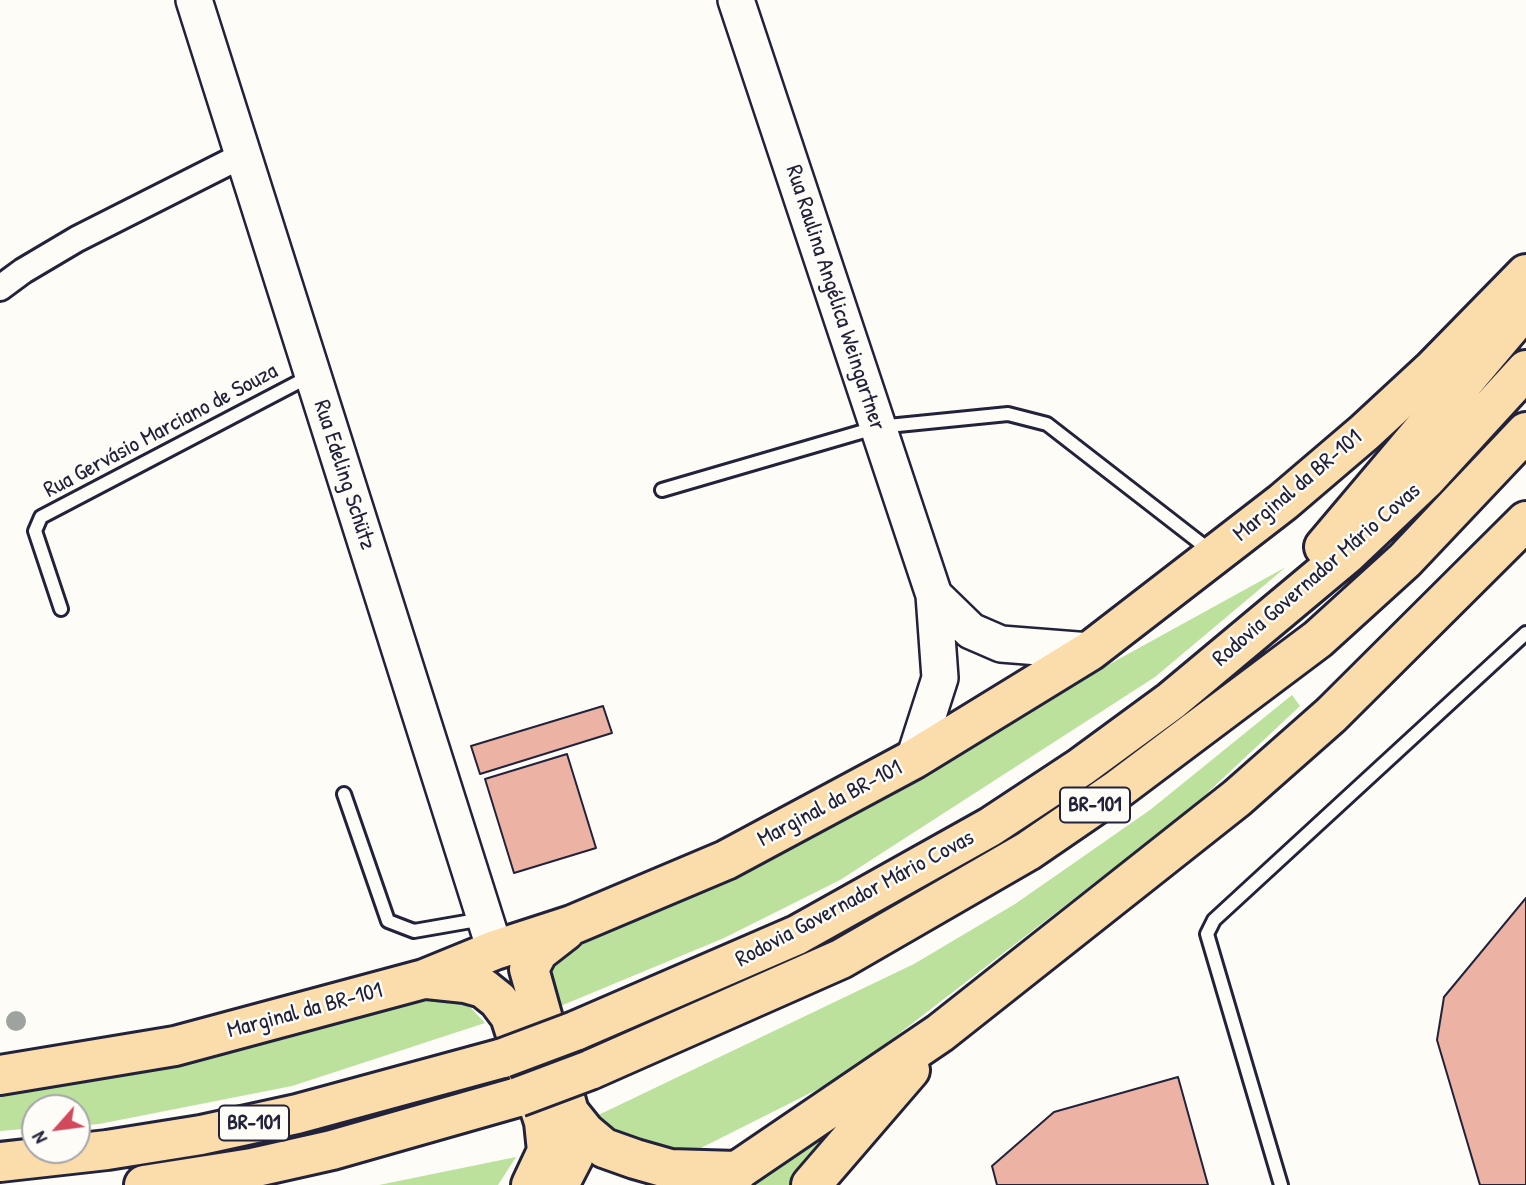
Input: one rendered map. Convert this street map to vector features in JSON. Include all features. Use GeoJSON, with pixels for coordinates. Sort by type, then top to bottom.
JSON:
{"type":"FeatureCollection","features":[{"type":"Feature","properties":{"kind":"highway","name":"Marginal da BR-101"},"geometry":{"type":"LineString","coordinates":[[0,1075],[175,1046],[424,979],[489,934],[572,925],[726,860],[914,758],[1090,651],[1215,555],[1365,432],[1432,370],[1526,274]]}},
{"type":"Feature","properties":{"kind":"highway"},"geometry":{"type":"LineString","coordinates":[[1255,634],[1526,307]]}},
{"type":"Feature","properties":{"kind":"highway","name":"Rodovia Governador Mário Covas"},"geometry":{"type":"LineString","coordinates":[[0,1162],[107,1150],[201,1135],[309,1111],[503,1058],[575,1031],[797,935],[900,880],[990,827],[1081,767],[1255,634],[1347,554],[1426,479],[1526,370]]}},
{"type":"Feature","properties":{"kind":"highway","name":"Rodovia Governador Mário Covas"},"geometry":{"type":"LineString","coordinates":[[154,1184],[332,1150],[517,1097],[590,1070],[841,959],[1028,851],[1117,790],[1318,639],[1405,560],[1518,443]]}},
{"type":"Feature","properties":{"kind":"highway"},"geometry":{"type":"LineString","coordinates":[[569,1112],[585,1132],[604,1148],[670,1169],[733,1178],[940,1033],[1248,789],[1391,658],[1526,521]]}},
{"type":"Feature","properties":{"kind":"highway"},"geometry":{"type":"LineString","coordinates":[[559,1185],[574,1156],[569,1112],[529,969],[537,952],[572,925]]}},
{"type":"Feature","properties":{"kind":"highway"},"geometry":{"type":"LineString","coordinates":[[424,979],[483,988],[498,1000],[510,1016],[544,1122],[547,1151],[540,1171],[531,1185]]}},
{"type":"Feature","properties":{"kind":"highway"},"geometry":{"type":"LineString","coordinates":[[811,1185],[940,1033]]}},
{"type":"Feature","properties":{"kind":"main road","name":"Rua Edeling Schütz"},"geometry":{"type":"LineString","coordinates":[[194,0],[489,934]]}},
{"type":"Feature","properties":{"kind":"main road","name":"Rua Raulina Angélica Weingartner"},"geometry":{"type":"LineString","coordinates":[[736,0],[934,596],[940,678],[914,758]]}},
{"type":"Feature","properties":{"kind":"main road","name":"Rua Raulina Angélica Weingartner"},"geometry":{"type":"LineString","coordinates":[[934,596],[971,631],[1001,644],[1090,651]]}},
{"type":"Feature","properties":{"kind":"street"},"geometry":{"type":"LineString","coordinates":[[0,288],[77,239],[243,155]]}},
{"type":"Feature","properties":{"kind":"lane","name":"Rua Gervásio Marciano de Souza"},"geometry":{"type":"LineString","coordinates":[[61,609],[35,531],[41,517],[312,374]]}},
{"type":"Feature","properties":{"kind":"lane"},"geometry":{"type":"LineString","coordinates":[[662,490],[878,427],[1008,414],[1047,424],[1215,555]]}},
{"type":"Feature","properties":{"kind":"lane"},"geometry":{"type":"LineString","coordinates":[[1281,1185],[1207,934],[1214,920],[1526,633]]}},
{"type":"Feature","properties":{"kind":"lane"},"geometry":{"type":"LineString","coordinates":[[344,794],[388,921],[414,930],[489,934]]}},
{"type":"Feature","properties":{"kind":"green space"},"geometry":{"type":"Polygon","coordinates":[[[1286,567],[1155,677],[840,880],[724,938],[546,1012],[537,967],[761,856],[1286,567]]]}},
{"type":"Feature","properties":{"kind":"green space"},"geometry":{"type":"Polygon","coordinates":[[[1292,695],[1300,706],[1189,810],[844,1076],[681,1158],[663,1158],[590,1119],[914,964],[1015,904],[1150,810],[1292,695]]]}},
{"type":"Feature","properties":{"kind":"green space"},"geometry":{"type":"Polygon","coordinates":[[[458,994],[485,1023],[292,1086],[99,1124],[91,1125],[91,1094],[21,1094],[21,1129],[0,1131],[0,1089],[233,1044],[458,994]]]}},
{"type":"Feature","properties":{"kind":"green space"},"geometry":{"type":"Polygon","coordinates":[[[866,1103],[790,1185],[748,1185],[866,1103]]]}},
{"type":"Feature","properties":{"kind":"green space"},"geometry":{"type":"Polygon","coordinates":[[[516,1157],[498,1185],[379,1185],[516,1157]]]}},
{"type":"Feature","properties":{"kind":"building"},"geometry":{"type":"Polygon","coordinates":[[[603,706],[612,733],[480,774],[471,746],[603,706]]]}},
{"type":"Feature","properties":{"kind":"building"},"geometry":{"type":"Polygon","coordinates":[[[567,754],[596,848],[514,873],[485,779],[567,754]]]}},
{"type":"Feature","properties":{"kind":"building"},"geometry":{"type":"Polygon","coordinates":[[[1526,898],[1526,1185],[1480,1185],[1437,1040],[1444,997],[1526,898]]]}},
{"type":"Feature","properties":{"kind":"building"},"geometry":{"type":"Polygon","coordinates":[[[1178,1077],[1208,1185],[997,1185],[992,1166],[1054,1112],[1178,1077]]]}}]}
